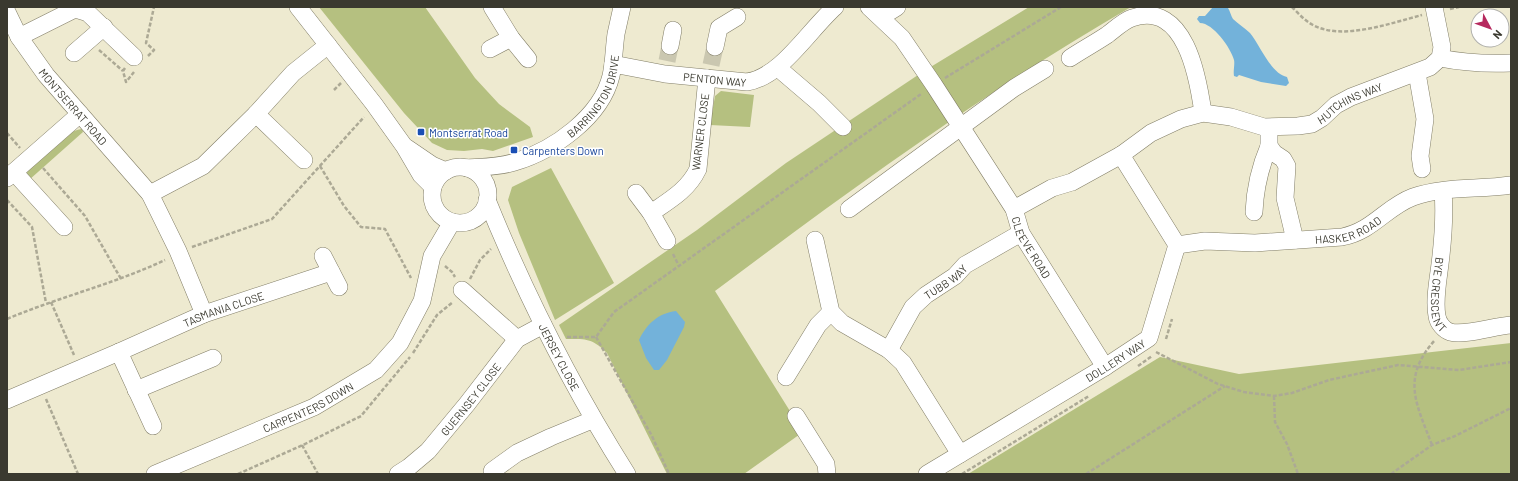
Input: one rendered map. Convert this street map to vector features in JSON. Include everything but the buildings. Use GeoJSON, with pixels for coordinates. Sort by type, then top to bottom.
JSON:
{"type":"FeatureCollection","features":[{"type":"Feature","properties":{"kind":"street"},"geometry":{"type":"LineString","coordinates":[[298,7],[374,104],[404,146],[421,175],[433,187]]}},
{"type":"Feature","properties":{"kind":"street"},"geometry":{"type":"LineString","coordinates":[[492,7],[511,38],[528,59]]}},
{"type":"Feature","properties":{"kind":"street","name":"BARRINGTON DRIVE"},"geometry":{"type":"LineString","coordinates":[[467,168],[515,162],[565,136],[583,122],[596,108],[605,92],[613,64],[616,33],[622,7]]}},
{"type":"Feature","properties":{"kind":"street","name":"PENTON WAY"},"geometry":{"type":"LineString","coordinates":[[613,64],[669,53],[709,74],[747,82],[764,78],[778,68],[834,7]]}},
{"type":"Feature","properties":{"kind":"street"},"geometry":{"type":"LineString","coordinates":[[875,12],[897,7]]}},
{"type":"Feature","properties":{"kind":"street"},"geometry":{"type":"LineString","coordinates":[[20,37],[75,9],[88,13],[134,57]]}},
{"type":"Feature","properties":{"kind":"street"},"geometry":{"type":"LineString","coordinates":[[1434,10],[1440,50],[1463,63],[1511,63]]}},
{"type":"Feature","properties":{"kind":"street","name":"MONTSERRAT ROAD"},"geometry":{"type":"LineString","coordinates":[[7,12],[20,37],[46,75],[150,194],[178,251],[204,314]]}},
{"type":"Feature","properties":{"kind":"street","name":"CLEEVE ROAD"},"geometry":{"type":"LineString","coordinates":[[875,12],[902,38],[962,126],[1014,209],[1021,233],[1105,367]]}},
{"type":"Feature","properties":{"kind":"street"},"geometry":{"type":"LineString","coordinates":[[1070,58],[1131,18],[1151,14],[1161,16],[1170,23],[1180,36],[1190,54],[1198,77],[1203,113]]}},
{"type":"Feature","properties":{"kind":"street"},"geometry":{"type":"LineString","coordinates":[[715,47],[719,28],[737,17]]}},
{"type":"Feature","properties":{"kind":"street"},"geometry":{"type":"LineString","coordinates":[[74,53],[104,27]]}},
{"type":"Feature","properties":{"kind":"street"},"geometry":{"type":"LineString","coordinates":[[490,49],[511,38]]}},
{"type":"Feature","properties":{"kind":"street"},"geometry":{"type":"LineString","coordinates":[[150,194],[203,166],[256,114],[293,73],[328,45]]}},
{"type":"Feature","properties":{"kind":"street","name":"HUTCHINS WAY"},"geometry":{"type":"LineString","coordinates":[[1014,209],[1052,188],[1072,182],[1121,155],[1151,133],[1181,119],[1203,113],[1231,116],[1269,128],[1286,128],[1312,124],[1351,96],[1430,67],[1440,50]]}},
{"type":"Feature","properties":{"kind":"street"},"geometry":{"type":"LineString","coordinates":[[778,68],[819,103],[842,127]]}},
{"type":"Feature","properties":{"kind":"street"},"geometry":{"type":"LineString","coordinates":[[849,209],[1014,88],[1045,69]]}},
{"type":"Feature","properties":{"kind":"street"},"geometry":{"type":"LineString","coordinates":[[1417,73],[1424,113],[1420,156],[1422,169]]}},
{"type":"Feature","properties":{"kind":"street","name":"WARNER CLOSE"},"geometry":{"type":"LineString","coordinates":[[651,213],[682,191],[692,181],[698,168],[709,74]]}},
{"type":"Feature","properties":{"kind":"street"},"geometry":{"type":"LineString","coordinates":[[64,227],[10,175],[80,114]]}},
{"type":"Feature","properties":{"kind":"street"},"geometry":{"type":"LineString","coordinates":[[256,114],[304,160]]}},
{"type":"Feature","properties":{"kind":"street"},"geometry":{"type":"LineString","coordinates":[[1254,212],[1255,194],[1264,157],[1269,146],[1269,128]]}},
{"type":"Feature","properties":{"kind":"street"},"geometry":{"type":"LineString","coordinates":[[404,146],[432,165],[446,171]]}},
{"type":"Feature","properties":{"kind":"street"},"geometry":{"type":"LineString","coordinates":[[1269,146],[1274,153],[1283,159],[1287,166],[1285,198],[1294,240]]}},
{"type":"Feature","properties":{"kind":"street"},"geometry":{"type":"LineString","coordinates":[[1121,155],[1177,245]]}},
{"type":"Feature","properties":{"kind":"street"},"geometry":{"type":"LineString","coordinates":[[487,192],[476,172],[467,168],[455,168],[446,171],[438,178],[433,187],[432,200],[436,210],[443,218],[452,222],[462,223],[472,221],[484,209],[487,192],[503,164]]}},
{"type":"Feature","properties":{"kind":"street","name":"HASKER ROAD"},"geometry":{"type":"LineString","coordinates":[[1177,245],[1206,241],[1255,244],[1342,237],[1356,234],[1369,227],[1401,203],[1426,194],[1511,185]]}},
{"type":"Feature","properties":{"kind":"street","name":"BYE CRESCENT"},"geometry":{"type":"LineString","coordinates":[[1443,191],[1445,214],[1444,237],[1436,305],[1437,318],[1444,329],[1450,332],[1465,332],[1511,325]]}},
{"type":"Feature","properties":{"kind":"street","name":"JERSEY CLOSE"},"geometry":{"type":"LineString","coordinates":[[487,192],[501,235],[545,331],[592,420],[627,474]]}},
{"type":"Feature","properties":{"kind":"street"},"geometry":{"type":"LineString","coordinates":[[636,193],[651,213],[668,241]]}},
{"type":"Feature","properties":{"kind":"street"},"geometry":{"type":"LineString","coordinates":[[434,253],[436,210]]}},
{"type":"Feature","properties":{"kind":"street"},"geometry":{"type":"LineString","coordinates":[[472,221],[501,235]]}},
{"type":"Feature","properties":{"kind":"street"},"geometry":{"type":"LineString","coordinates":[[434,253],[452,222]]}},
{"type":"Feature","properties":{"kind":"street","name":"TUBB WAY"},"geometry":{"type":"LineString","coordinates":[[889,350],[913,307],[926,295],[956,276],[965,265],[1021,233]]}},
{"type":"Feature","properties":{"kind":"street"},"geometry":{"type":"LineString","coordinates":[[815,240],[831,312],[842,323],[889,350],[903,363],[960,454]]}},
{"type":"Feature","properties":{"kind":"street","name":"DOLLERY WAY"},"geometry":{"type":"LineString","coordinates":[[927,474],[1105,367],[1148,338],[1177,245]]}},
{"type":"Feature","properties":{"kind":"street","name":"CARPENTERS DOWN"},"geometry":{"type":"LineString","coordinates":[[155,474],[314,406],[376,370],[400,343],[422,301],[434,253]]}},
{"type":"Feature","properties":{"kind":"street"},"geometry":{"type":"LineString","coordinates":[[323,256],[339,287]]}},
{"type":"Feature","properties":{"kind":"street","name":"TASMANIA CLOSE"},"geometry":{"type":"LineString","coordinates":[[7,400],[204,314],[331,272]]}},
{"type":"Feature","properties":{"kind":"street"},"geometry":{"type":"LineString","coordinates":[[459,287],[517,339]]}},
{"type":"Feature","properties":{"kind":"street"},"geometry":{"type":"LineString","coordinates":[[786,377],[818,325],[831,312]]}},
{"type":"Feature","properties":{"kind":"street","name":"GUERNSEY CLOSE"},"geometry":{"type":"LineString","coordinates":[[398,474],[428,451],[467,404],[517,339],[545,331]]}},
{"type":"Feature","properties":{"kind":"street"},"geometry":{"type":"LineString","coordinates":[[119,352],[153,426]]}},
{"type":"Feature","properties":{"kind":"street"},"geometry":{"type":"LineString","coordinates":[[136,390],[213,358]]}},
{"type":"Feature","properties":{"kind":"street"},"geometry":{"type":"LineString","coordinates":[[796,416],[826,464],[827,474]]}},
{"type":"Feature","properties":{"kind":"street"},"geometry":{"type":"LineString","coordinates":[[492,471],[517,453],[592,420]]}},
{"type":"Feature","properties":{"kind":"path"},"geometry":{"type":"LineString","coordinates":[[596,337],[614,312],[934,85],[1061,7]]}},
{"type":"Feature","properties":{"kind":"path"},"geometry":{"type":"LineString","coordinates":[[1292,7],[1313,25],[1330,31],[1376,27],[1434,10]]}},
{"type":"Feature","properties":{"kind":"path"},"geometry":{"type":"LineString","coordinates":[[89,40],[123,71]]}},
{"type":"Feature","properties":{"kind":"path"},"geometry":{"type":"LineString","coordinates":[[189,248],[272,219],[365,115]]}},
{"type":"Feature","properties":{"kind":"path"},"geometry":{"type":"LineString","coordinates":[[7,133],[23,151]]}},
{"type":"Feature","properties":{"kind":"path"},"geometry":{"type":"LineString","coordinates":[[320,166],[344,206],[361,227],[385,230],[412,281]]}},
{"type":"Feature","properties":{"kind":"path"},"geometry":{"type":"LineString","coordinates":[[43,168],[85,216],[120,279]]}},
{"type":"Feature","properties":{"kind":"path"},"geometry":{"type":"LineString","coordinates":[[7,200],[32,228],[46,303]]}},
{"type":"Feature","properties":{"kind":"path"},"geometry":{"type":"LineString","coordinates":[[434,253],[452,272],[459,287]]}},
{"type":"Feature","properties":{"kind":"path"},"geometry":{"type":"LineString","coordinates":[[7,319],[46,303],[134,274],[170,258]]}},
{"type":"Feature","properties":{"kind":"path"},"geometry":{"type":"LineString","coordinates":[[51,302],[81,369]]}},
{"type":"Feature","properties":{"kind":"path"},"geometry":{"type":"LineString","coordinates":[[1432,445],[1416,404],[1413,383],[1417,367],[1427,348],[1444,329]]}},
{"type":"Feature","properties":{"kind":"path"},"geometry":{"type":"LineString","coordinates":[[545,331],[596,337]]}},
{"type":"Feature","properties":{"kind":"path"},"geometry":{"type":"LineString","coordinates":[[596,337],[652,436],[669,474]]}},
{"type":"Feature","properties":{"kind":"path"},"geometry":{"type":"LineString","coordinates":[[1156,352],[1225,386],[1244,392],[1274,396],[1292,393],[1329,380],[1398,365],[1459,370],[1511,362]]}},
{"type":"Feature","properties":{"kind":"path"},"geometry":{"type":"LineString","coordinates":[[41,385],[78,474]]}},
{"type":"Feature","properties":{"kind":"path"},"geometry":{"type":"LineString","coordinates":[[1086,474],[1225,386]]}},
{"type":"Feature","properties":{"kind":"path"},"geometry":{"type":"LineString","coordinates":[[1274,396],[1275,422],[1287,444],[1298,474]]}},
{"type":"Feature","properties":{"kind":"path"},"geometry":{"type":"LineString","coordinates":[[1391,474],[1432,445],[1455,436],[1511,408]]}},
{"type":"Feature","properties":{"kind":"path"},"geometry":{"type":"LineString","coordinates":[[302,445],[318,474]]}},
{"type":"Feature","properties":{"kind":"green space"},"geometry":{"type":"Polygon","coordinates":[[[319,7],[425,7],[475,78],[499,104],[530,127],[533,137],[493,151],[482,149],[464,151],[447,150],[432,143],[404,113],[319,7]]]}},
{"type":"Feature","properties":{"kind":"green space"},"geometry":{"type":"Polygon","coordinates":[[[1029,7],[1131,7],[1076,39],[971,107],[868,179],[715,291],[803,432],[744,474],[667,474],[607,353],[597,344],[588,340],[566,339],[559,325],[697,230],[786,163],[924,71],[1029,7]]]}},
{"type":"Feature","properties":{"kind":"green space"},"geometry":{"type":"Polygon","coordinates":[[[721,91],[754,95],[750,127],[710,125],[715,96],[721,91]]]}},
{"type":"Feature","properties":{"kind":"green space"},"geometry":{"type":"Polygon","coordinates":[[[82,129],[83,132],[29,180],[27,173],[28,168],[61,139],[82,129]]]}},
{"type":"Feature","properties":{"kind":"green space"},"geometry":{"type":"Polygon","coordinates":[[[551,168],[614,283],[555,320],[519,233],[508,200],[512,187],[551,168]]]}},
{"type":"Feature","properties":{"kind":"green space"},"geometry":{"type":"Polygon","coordinates":[[[1511,343],[1511,474],[968,474],[1160,357],[1239,374],[1511,343]]]}},
{"type":"Feature","properties":{"kind":"water"},"geometry":{"type":"Polygon","coordinates":[[[1213,7],[1228,8],[1233,19],[1250,33],[1276,71],[1287,77],[1289,83],[1286,86],[1261,82],[1239,75],[1237,77],[1234,76],[1234,60],[1229,49],[1216,32],[1205,24],[1200,23],[1197,19],[1199,16],[1205,16],[1213,7]]]}},
{"type":"Feature","properties":{"kind":"water"},"geometry":{"type":"Polygon","coordinates":[[[676,311],[685,322],[684,327],[667,360],[659,370],[654,370],[646,358],[639,340],[645,329],[658,317],[676,311]]]}},
{"type":"Feature","properties":{"kind":"tunnel"},"geometry":{"type":"LineString","coordinates":[[667,61],[670,46]]}},
{"type":"Feature","properties":{"kind":"tunnel"},"geometry":{"type":"LineString","coordinates":[[711,65],[715,47]]}},
{"type":"Feature","properties":{"kind":"place","name":"Montserrat Road"},"geometry":{"type":"Point","coordinates":[421,132]}},
{"type":"Feature","properties":{"kind":"place","name":"Carpenters Down"},"geometry":{"type":"Point","coordinates":[514,150]}}]}
